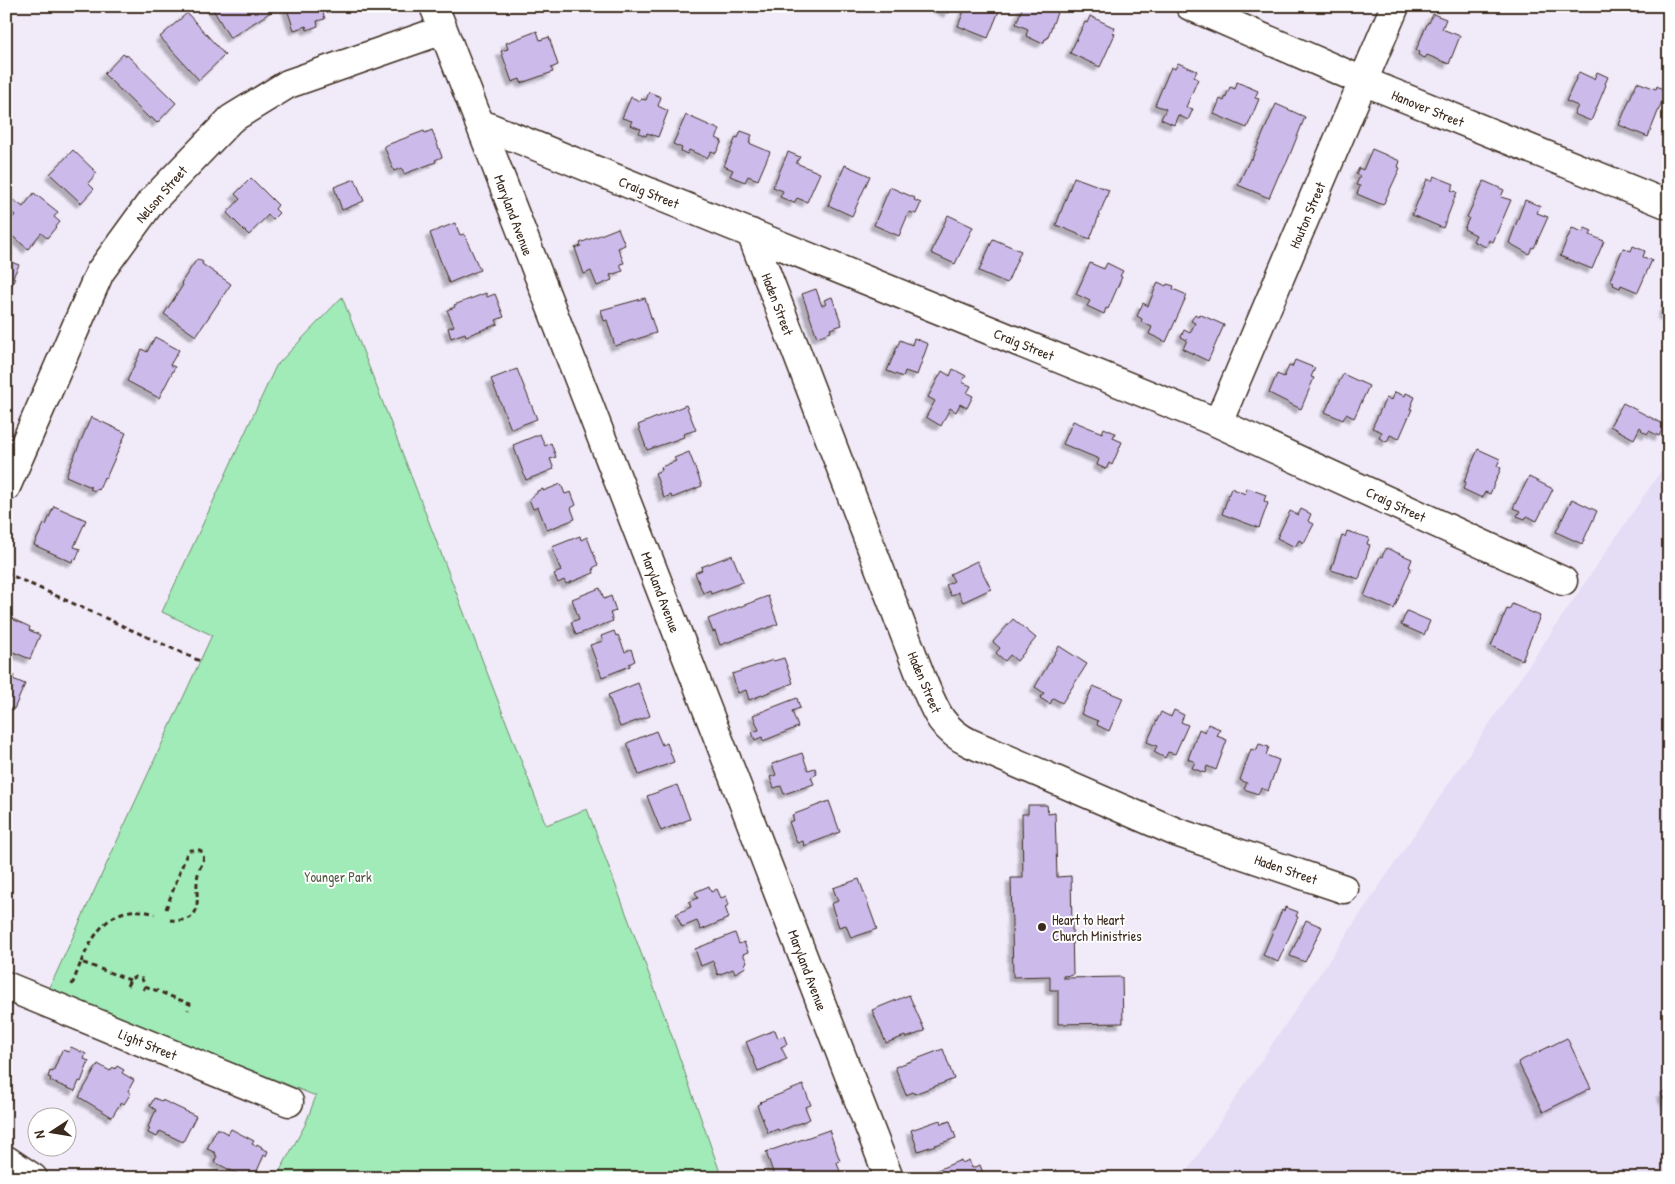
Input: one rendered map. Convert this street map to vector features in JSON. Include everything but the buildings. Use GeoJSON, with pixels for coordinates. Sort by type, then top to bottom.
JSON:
{"type":"FeatureCollection","features":[{"type":"Feature","properties":{"kind":"street","name":"Hanover Street"},"geometry":{"type":"LineString","coordinates":[[1190,6],[1364,81],[1669,205]]}},
{"type":"Feature","properties":{"kind":"street","name":"Houton Street"},"geometry":{"type":"LineString","coordinates":[[1218,423],[1395,6]]}},
{"type":"Feature","properties":{"kind":"street","name":"Maryland Avenue"},"geometry":{"type":"LineString","coordinates":[[438,18],[889,1178]]}},
{"type":"Feature","properties":{"kind":"street","name":"Nelson Street"},"geometry":{"type":"LineString","coordinates":[[6,487],[100,272],[151,202],[230,119],[288,84],[438,18]]}},
{"type":"Feature","properties":{"kind":"street","name":"Craig Street"},"geometry":{"type":"LineString","coordinates":[[479,123],[1218,423],[1563,581]]}},
{"type":"Feature","properties":{"kind":"street","name":"Haden Street"},"geometry":{"type":"LineString","coordinates":[[751,233],[922,676],[942,722],[958,737],[970,743],[1176,832],[1344,889]]}},
{"type":"Feature","properties":{"kind":"street","name":"Light Street"},"geometry":{"type":"LineString","coordinates":[[6,986],[289,1102]]}},
{"type":"Feature","properties":{"kind":"street"},"geometry":{"type":"LineString","coordinates":[[6,1160],[34,1178]]}},
{"type":"Feature","properties":{"kind":"path"},"geometry":{"type":"LineString","coordinates":[[6,573],[200,661]]}},
{"type":"Feature","properties":{"kind":"path"},"geometry":{"type":"LineString","coordinates":[[166,909],[187,853],[190,850],[200,850],[204,853],[204,858],[198,873],[197,908],[194,914],[184,920],[170,920]]}},
{"type":"Feature","properties":{"kind":"path"},"geometry":{"type":"LineString","coordinates":[[71,988],[91,939],[104,924],[117,915],[135,910],[155,914]]}},
{"type":"Feature","properties":{"kind":"path"},"geometry":{"type":"LineString","coordinates":[[81,962],[130,980]]}},
{"type":"Feature","properties":{"kind":"path"},"geometry":{"type":"LineString","coordinates":[[127,986],[130,980],[136,977],[142,980],[145,986],[190,1004],[188,1010]]}},
{"type":"Feature","properties":{"kind":"path"},"geometry":{"type":"LineString","coordinates":[[142,993],[145,986]]}},
{"type":"Feature","properties":{"kind":"shaded area"},"geometry":{"type":"Polygon","coordinates":[[[1669,459],[1669,1178],[1183,1178],[1231,1105],[1669,459]]]}},
{"type":"Feature","properties":{"kind":"green space","name":"Younger Park"},"geometry":{"type":"Polygon","coordinates":[[[342,297],[546,825],[587,809],[668,1025],[722,1178],[276,1178],[305,1125],[316,1096],[49,989],[212,635],[162,612],[276,366],[342,297]]]}},
{"type":"Feature","properties":{"kind":"place","name":"Heart to Heart Church Ministries"},"geometry":{"type":"Point","coordinates":[1042,927]}}]}
